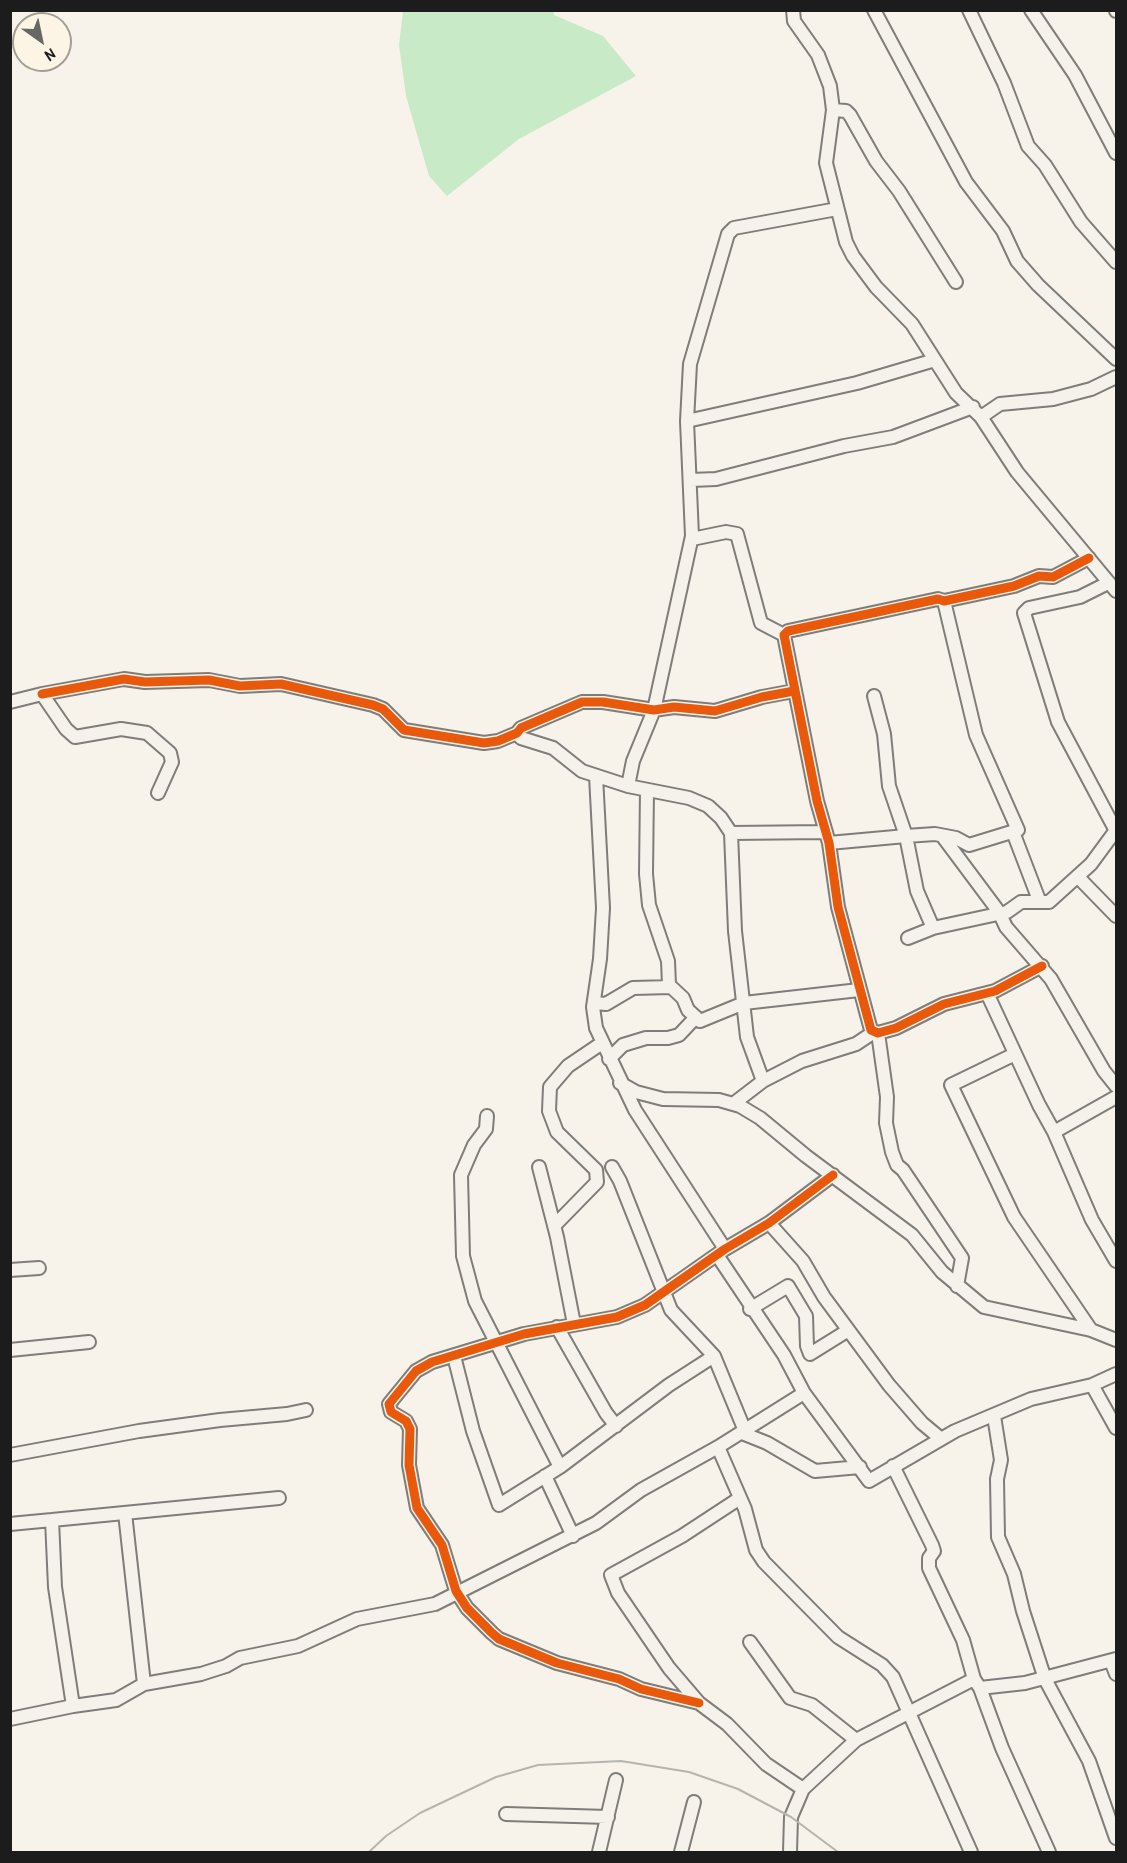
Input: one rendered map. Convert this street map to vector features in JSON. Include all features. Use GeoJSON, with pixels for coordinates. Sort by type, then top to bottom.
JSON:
{"type":"FeatureCollection","features":[{"type":"Feature","properties":{"kind":"street"},"geometry":{"type":"LineString","coordinates":[[793,10],[794,21],[825,67],[833,110],[826,163],[837,209],[853,256],[876,287],[912,324],[956,393],[977,412],[1017,472],[1112,587],[1080,597],[1029,608],[1023,613],[1058,722],[1116,831],[1078,877],[1049,902],[1039,900],[1021,902],[1007,912],[933,928],[908,938]]}},
{"type":"Feature","properties":{"kind":"street"},"geometry":{"type":"LineString","coordinates":[[874,10],[931,112],[966,182],[1003,231],[1017,261],[1038,285],[1116,359]]}},
{"type":"Feature","properties":{"kind":"street"},"geometry":{"type":"LineString","coordinates":[[969,10],[1004,83],[1028,146],[1045,165],[1081,222],[1116,262]]}},
{"type":"Feature","properties":{"kind":"street"},"geometry":{"type":"LineString","coordinates":[[1031,10],[1075,75],[1116,153]]}},
{"type":"Feature","properties":{"kind":"street"},"geometry":{"type":"LineString","coordinates":[[833,110],[846,111],[850,115],[876,161],[899,191],[956,282]]}},
{"type":"Feature","properties":{"kind":"street"},"geometry":{"type":"LineString","coordinates":[[628,786],[633,761],[654,710],[692,539],[694,527],[687,422],[690,364],[730,230],[837,209]]}},
{"type":"Feature","properties":{"kind":"street"},"geometry":{"type":"LineString","coordinates":[[687,422],[857,383],[935,360]]}},
{"type":"Feature","properties":{"kind":"street"},"geometry":{"type":"LineString","coordinates":[[691,480],[716,479],[844,446],[893,437],[1000,404],[1053,399],[1091,389],[1116,377]]}},
{"type":"Feature","properties":{"kind":"street"},"geometry":{"type":"LineString","coordinates":[[692,539],[726,532],[737,534],[761,623],[784,635]]}},
{"type":"Feature","properties":{"kind":"street"},"geometry":{"type":"LineString","coordinates":[[784,635],[788,631],[938,599],[944,601],[1014,586],[1039,576],[1053,577],[1089,558]]}},
{"type":"Feature","properties":{"kind":"street"},"geometry":{"type":"LineString","coordinates":[[731,833],[827,837],[934,834],[956,838],[969,845],[1018,830],[976,735],[944,601]]}},
{"type":"Feature","properties":{"kind":"street"},"geometry":{"type":"LineString","coordinates":[[784,635],[794,691],[827,837],[838,907],[859,990],[876,1033],[886,1089],[886,1124],[892,1152],[897,1166],[903,1170],[962,1258],[957,1286]]}},
{"type":"Feature","properties":{"kind":"street"},"geometry":{"type":"LineString","coordinates":[[10,702],[124,679],[145,682],[209,680],[240,686],[281,684],[309,688],[373,705],[383,709],[404,730],[484,743],[498,741],[517,733],[520,728],[592,700],[654,710],[674,707],[715,711],[762,697],[794,691]]}},
{"type":"Feature","properties":{"kind":"street"},"geometry":{"type":"LineString","coordinates":[[42,694],[66,729],[75,737],[121,729],[147,733],[161,743],[170,753],[172,762],[158,793]]}},
{"type":"Feature","properties":{"kind":"street"},"geometry":{"type":"LineString","coordinates":[[874,696],[884,734],[889,786],[906,836],[917,891],[933,928]]}},
{"type":"Feature","properties":{"kind":"street"},"geometry":{"type":"LineString","coordinates":[[517,733],[521,738],[553,748],[582,771],[628,786],[688,798],[708,806],[721,818],[731,833],[735,931],[747,1036],[764,1082]]}},
{"type":"Feature","properties":{"kind":"street"},"geometry":{"type":"LineString","coordinates":[[596,776],[603,908],[600,959],[594,1003],[596,1028],[620,1083],[721,1252],[750,1309],[784,1355],[804,1393],[870,1481],[940,1438],[1052,1392],[1092,1385],[1116,1374]]}},
{"type":"Feature","properties":{"kind":"street"},"geometry":{"type":"LineString","coordinates":[[647,790],[646,874],[649,905],[668,961],[669,985],[683,998],[688,1010],[700,1022],[744,1003],[859,990]]}},
{"type":"Feature","properties":{"kind":"street"},"geometry":{"type":"LineString","coordinates":[[1013,832],[1039,900]]}},
{"type":"Feature","properties":{"kind":"street"},"geometry":{"type":"LineString","coordinates":[[943,837],[999,912],[1015,938],[1042,966],[1104,1071],[1116,1086]]}},
{"type":"Feature","properties":{"kind":"street"},"geometry":{"type":"LineString","coordinates":[[1078,877],[1116,915]]}},
{"type":"Feature","properties":{"kind":"street"},"geometry":{"type":"LineString","coordinates":[[733,1104],[764,1082],[802,1061],[818,1058],[856,1044],[876,1033],[896,1028],[944,1004],[987,993],[1019,981],[1042,966]]}},
{"type":"Feature","properties":{"kind":"street"},"geometry":{"type":"LineString","coordinates":[[594,1003],[606,1004],[633,988],[670,987],[669,985]]}},
{"type":"Feature","properties":{"kind":"street"},"geometry":{"type":"LineString","coordinates":[[987,993],[1039,1105],[1054,1131],[1092,1220],[1116,1262]]}},
{"type":"Feature","properties":{"kind":"street"},"geometry":{"type":"LineString","coordinates":[[609,1059],[623,1045],[646,1038],[668,1038],[679,1035],[696,1017]]}},
{"type":"Feature","properties":{"kind":"street"},"geometry":{"type":"LineString","coordinates":[[554,1226],[597,1182],[596,1170],[558,1132],[549,1111],[550,1087],[568,1066],[602,1043]]}},
{"type":"Feature","properties":{"kind":"street"},"geometry":{"type":"LineString","coordinates":[[1015,1054],[951,1084],[1014,1217],[1091,1330]]}},
{"type":"Feature","properties":{"kind":"street"},"geometry":{"type":"LineString","coordinates":[[620,1083],[636,1092],[663,1100],[719,1100],[733,1104],[760,1118],[912,1235],[957,1286],[984,1307],[1091,1330],[1116,1340]]}},
{"type":"Feature","properties":{"kind":"street"},"geometry":{"type":"LineString","coordinates":[[1054,1131],[1116,1097]]}},
{"type":"Feature","properties":{"kind":"street"},"geometry":{"type":"LineString","coordinates":[[487,1116],[486,1129],[474,1145],[461,1175],[463,1256],[475,1301],[560,1467]]}},
{"type":"Feature","properties":{"kind":"street"},"geometry":{"type":"LineString","coordinates":[[539,1167],[554,1226],[574,1324]]}},
{"type":"Feature","properties":{"kind":"street"},"geometry":{"type":"LineString","coordinates":[[612,1167],[620,1181],[671,1310],[714,1356],[743,1432],[816,1471],[860,1467]]}},
{"type":"Feature","properties":{"kind":"street"},"geometry":{"type":"LineString","coordinates":[[699,1703],[641,1689],[619,1679],[582,1671],[499,1639],[467,1608],[456,1591],[442,1545],[417,1508],[409,1466],[410,1429],[406,1421],[391,1412],[388,1404],[416,1371],[454,1356],[524,1334],[631,1312],[645,1305],[663,1290],[769,1223],[833,1175]]}},
{"type":"Feature","properties":{"kind":"street"},"geometry":{"type":"LineString","coordinates":[[769,1223],[803,1261],[847,1331],[905,1404],[940,1438]]}},
{"type":"Feature","properties":{"kind":"street"},"geometry":{"type":"LineString","coordinates":[[10,1270],[39,1268]]}},
{"type":"Feature","properties":{"kind":"street"},"geometry":{"type":"LineString","coordinates":[[750,1309],[788,1286],[806,1316],[807,1347],[810,1354],[847,1331]]}},
{"type":"Feature","properties":{"kind":"street"},"geometry":{"type":"LineString","coordinates":[[557,1327],[601,1405],[616,1426]]}},
{"type":"Feature","properties":{"kind":"street"},"geometry":{"type":"LineString","coordinates":[[10,1350],[89,1342]]}},
{"type":"Feature","properties":{"kind":"street"},"geometry":{"type":"LineString","coordinates":[[454,1356],[473,1431],[499,1505],[560,1467],[669,1385],[714,1356]]}},
{"type":"Feature","properties":{"kind":"street"},"geometry":{"type":"LineString","coordinates":[[1092,1385],[1116,1428]]}},
{"type":"Feature","properties":{"kind":"street"},"geometry":{"type":"LineString","coordinates":[[10,1719],[116,1700],[144,1684],[201,1674],[240,1659],[298,1646],[357,1619],[435,1604],[456,1591],[596,1523],[641,1490],[718,1447],[804,1393]]}},
{"type":"Feature","properties":{"kind":"street"},"geometry":{"type":"LineString","coordinates":[[10,1455],[139,1431],[306,1410]]}},
{"type":"Feature","properties":{"kind":"street"},"geometry":{"type":"LineString","coordinates":[[994,1416],[1001,1460],[997,1479],[998,1537],[1014,1574],[1023,1611],[1046,1678],[1089,1761],[1116,1838]]}},
{"type":"Feature","properties":{"kind":"street"},"geometry":{"type":"LineString","coordinates":[[718,1447],[740,1498],[750,1534],[764,1562],[838,1637],[882,1665],[893,1677],[972,1852]]}},
{"type":"Feature","properties":{"kind":"street"},"geometry":{"type":"LineString","coordinates":[[893,1466],[932,1545],[934,1551],[929,1558],[929,1568],[963,1640],[1002,1748],[1049,1852]]}},
{"type":"Feature","properties":{"kind":"street"},"geometry":{"type":"LineString","coordinates":[[545,1476],[573,1536]]}},
{"type":"Feature","properties":{"kind":"street"},"geometry":{"type":"LineString","coordinates":[[10,1524],[279,1498]]}},
{"type":"Feature","properties":{"kind":"street"},"geometry":{"type":"LineString","coordinates":[[740,1498],[682,1536],[611,1575],[618,1593],[669,1668],[699,1703],[728,1724],[766,1764],[803,1789]]}},
{"type":"Feature","properties":{"kind":"street"},"geometry":{"type":"LineString","coordinates":[[125,1513],[144,1684]]}},
{"type":"Feature","properties":{"kind":"street"},"geometry":{"type":"LineString","coordinates":[[51,1520],[55,1587],[74,1706]]}},
{"type":"Feature","properties":{"kind":"street"},"geometry":{"type":"LineString","coordinates":[[750,1642],[790,1698],[812,1705],[856,1740]]}},
{"type":"Feature","properties":{"kind":"street"},"geometry":{"type":"LineString","coordinates":[[790,1852],[791,1817],[803,1789],[856,1740],[909,1711],[977,1683],[1046,1678],[1114,1660],[1116,1674]]}},
{"type":"Feature","properties":{"kind":"street"},"geometry":{"type":"LineString","coordinates":[[599,1852],[616,1780]]}},
{"type":"Feature","properties":{"kind":"street"},"geometry":{"type":"LineString","coordinates":[[681,1852],[694,1802]]}},
{"type":"Feature","properties":{"kind":"street"},"geometry":{"type":"LineString","coordinates":[[506,1815],[608,1816]]}},
{"type":"Feature","properties":{"kind":"green space"},"geometry":{"type":"Polygon","coordinates":[[[403,11],[553,11],[554,15],[603,36],[636,76],[519,139],[447,196],[429,176],[406,96],[399,45],[403,11]]]}},
{"type":"Feature","properties":{"kind":"railway"},"geometry":{"type":"LineString","coordinates":[[369,1852],[386,1836],[420,1813],[496,1777],[538,1765],[621,1761],[689,1772],[738,1789],[791,1817],[838,1852]]}},
{"type":"Feature","properties":{"kind":"cycle path"},"geometry":{"type":"LineString","coordinates":[[1042,966],[995,991],[944,1004],[896,1028],[878,1033],[871,1030],[838,907],[829,843],[817,801],[784,635],[788,631],[938,599],[944,601],[1014,586],[1039,576],[1053,577],[1089,558]]}},
{"type":"Feature","properties":{"kind":"cycle path"},"geometry":{"type":"LineString","coordinates":[[42,694],[124,679],[145,682],[209,680],[240,686],[281,684],[373,705],[383,709],[404,730],[484,743],[498,741],[517,733],[521,728],[582,702],[603,702],[654,710],[674,707],[715,711],[762,697],[794,691]]}},
{"type":"Feature","properties":{"kind":"cycle path"},"geometry":{"type":"LineString","coordinates":[[699,1703],[641,1689],[619,1679],[557,1663],[499,1639],[492,1633],[467,1608],[456,1591],[442,1545],[417,1508],[409,1465],[410,1429],[406,1421],[391,1412],[389,1404],[416,1371],[432,1362],[524,1334],[617,1317],[645,1305],[725,1249],[769,1223],[833,1175]]}}]}
